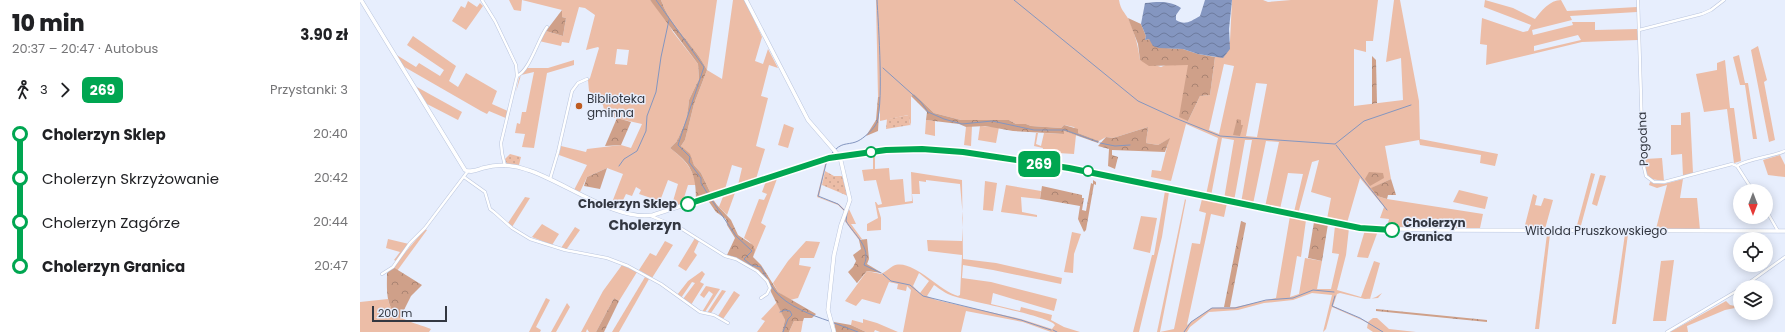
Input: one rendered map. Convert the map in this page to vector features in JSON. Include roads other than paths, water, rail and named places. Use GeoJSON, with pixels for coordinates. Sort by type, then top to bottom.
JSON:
{"type":"FeatureCollection","features":[{"type":"Feature","properties":{"kind":"street"},"geometry":{"type":"LineString","coordinates":[[361,0],[464,168],[468,171]]}},
{"type":"Feature","properties":{"kind":"street"},"geometry":{"type":"LineString","coordinates":[[482,0],[509,49],[516,65],[518,76],[501,144],[505,166]]}},
{"type":"Feature","properties":{"kind":"street"},"geometry":{"type":"LineString","coordinates":[[746,0],[808,120],[839,155],[850,200],[841,225],[834,255],[828,302],[830,319],[834,332]]}},
{"type":"Feature","properties":{"kind":"street","name":"Pogodna"},"geometry":{"type":"LineString","coordinates":[[1638,0],[1643,163],[1646,176],[1654,182],[1664,182],[1732,164],[1737,166]]}},
{"type":"Feature","properties":{"kind":"street"},"geometry":{"type":"LineString","coordinates":[[1639,30],[1707,12],[1718,6],[1724,0]]}},
{"type":"Feature","properties":{"kind":"street"},"geometry":{"type":"LineString","coordinates":[[518,76],[526,67],[539,39],[547,27]]}},
{"type":"Feature","properties":{"kind":"street"},"geometry":{"type":"LineString","coordinates":[[550,179],[558,152],[572,91],[578,83],[587,79]]}},
{"type":"Feature","properties":{"kind":"street","name":"Witolda Pruszkowskiego"},"geometry":{"type":"LineString","coordinates":[[651,216],[839,155],[909,149],[973,154],[1084,170],[1360,228],[1407,230],[1785,231]]}},
{"type":"Feature","properties":{"kind":"street"},"geometry":{"type":"LineString","coordinates":[[1749,184],[1737,166],[1742,162],[1764,158],[1785,151]]}},
{"type":"Feature","properties":{"kind":"street"},"geometry":{"type":"LineString","coordinates":[[382,274],[396,263],[410,243],[425,228],[468,171],[505,166],[528,170],[590,199],[641,217],[651,216],[682,229],[762,275],[770,288],[767,294],[761,298]]}},
{"type":"Feature","properties":{"kind":"street"},"geometry":{"type":"LineString","coordinates":[[464,177],[485,192],[490,209],[523,235],[565,250],[595,254],[628,266],[661,284],[700,312],[714,315],[728,324]]}},
{"type":"Feature","properties":{"kind":"street"},"geometry":{"type":"LineString","coordinates":[[1773,221],[1778,232]]}},
{"type":"Feature","properties":{"kind":"street"},"geometry":{"type":"LineString","coordinates":[[1753,280],[1785,257]]}},
{"type":"Feature","properties":{"kind":"street"},"geometry":{"type":"LineString","coordinates":[[1668,332],[1733,293]]}},
{"type":"Feature","properties":{"kind":"water"},"geometry":{"type":"Polygon","coordinates":[[[1205,0],[1232,0],[1229,29],[1230,49],[1223,58],[1198,54],[1183,49],[1159,48],[1153,46],[1149,39],[1145,40],[1146,36],[1141,24],[1145,3],[1163,2],[1177,5],[1181,8],[1176,15],[1176,20],[1185,23],[1200,16],[1205,0]]]}},
{"type":"Feature","properties":{"kind":"waterway"},"geometry":{"type":"LineString","coordinates":[[656,0],[704,67],[678,145],[690,157],[689,162],[701,178],[701,183],[709,196]]}},
{"type":"Feature","properties":{"kind":"waterway"},"geometry":{"type":"LineString","coordinates":[[836,149],[841,145],[855,142],[863,138],[875,126],[878,118],[880,104],[880,66],[877,0]]}},
{"type":"Feature","properties":{"kind":"waterway"},"geometry":{"type":"LineString","coordinates":[[1014,0],[1138,101],[1220,136],[1335,144],[1364,121],[1411,105]]}},
{"type":"Feature","properties":{"kind":"waterway"},"geometry":{"type":"LineString","coordinates":[[619,166],[624,159],[637,151],[646,131],[647,116],[656,92],[661,57],[669,20]]}},
{"type":"Feature","properties":{"kind":"waterway"},"geometry":{"type":"LineString","coordinates":[[883,68],[921,102],[928,112],[944,119],[962,124],[992,121],[1034,130],[1065,130],[1098,142]]}},
{"type":"Feature","properties":{"kind":"waterway"},"geometry":{"type":"LineString","coordinates":[[1100,143],[1115,146],[1130,145]]}},
{"type":"Feature","properties":{"kind":"waterway"},"geometry":{"type":"LineString","coordinates":[[1336,145],[1387,210]]}},
{"type":"Feature","properties":{"kind":"waterway"},"geometry":{"type":"LineString","coordinates":[[829,156],[833,152]]}},
{"type":"Feature","properties":{"kind":"waterway"},"geometry":{"type":"LineString","coordinates":[[827,160],[818,196],[838,204],[844,210]]}},
{"type":"Feature","properties":{"kind":"waterway"},"geometry":{"type":"LineString","coordinates":[[711,199],[736,236],[752,251],[744,259],[751,265],[761,267],[775,291],[786,301],[793,306],[829,321]]}},
{"type":"Feature","properties":{"kind":"waterway"},"geometry":{"type":"LineString","coordinates":[[847,213],[846,221],[861,242],[866,252],[864,265],[881,273]]}},
{"type":"Feature","properties":{"kind":"waterway"},"geometry":{"type":"LineString","coordinates":[[883,274],[891,281],[910,285],[923,296],[1021,320],[1051,330]]}},
{"type":"Feature","properties":{"kind":"waterway"},"geometry":{"type":"LineString","coordinates":[[1184,332],[1191,322],[1212,308],[1235,308],[1266,300],[1293,298],[1313,290],[1334,292]]}},
{"type":"Feature","properties":{"kind":"waterway"},"geometry":{"type":"LineString","coordinates":[[1335,296],[1332,306],[1360,318],[1383,332]]}},
{"type":"Feature","properties":{"kind":"waterway"},"geometry":{"type":"LineString","coordinates":[[780,312],[785,310],[790,311],[792,315],[788,319],[783,332]]}},
{"type":"Feature","properties":{"kind":"waterway"},"geometry":{"type":"LineString","coordinates":[[834,323],[858,332]]}},
{"type":"Feature","properties":{"kind":"waterway"},"geometry":{"type":"LineString","coordinates":[[1053,330],[1057,332]]}},
{"type":"Feature","properties":{"kind":"place","name":"Biblioteka gminna"},"geometry":{"type":"Point","coordinates":[579,106]}},
{"type":"Feature","properties":{"kind":"place","name":"Cholerzyn Sklep"},"geometry":{"type":"Point","coordinates":[688,204]}},
{"type":"Feature","properties":{"kind":"place","name":"Cholerzyn Granica"},"geometry":{"type":"Point","coordinates":[1392,230]}},
{"type":"Feature","properties":{"kind":"district","name":"Cholerzyn"},"geometry":{"type":"Point","coordinates":[645,225]}}]}
